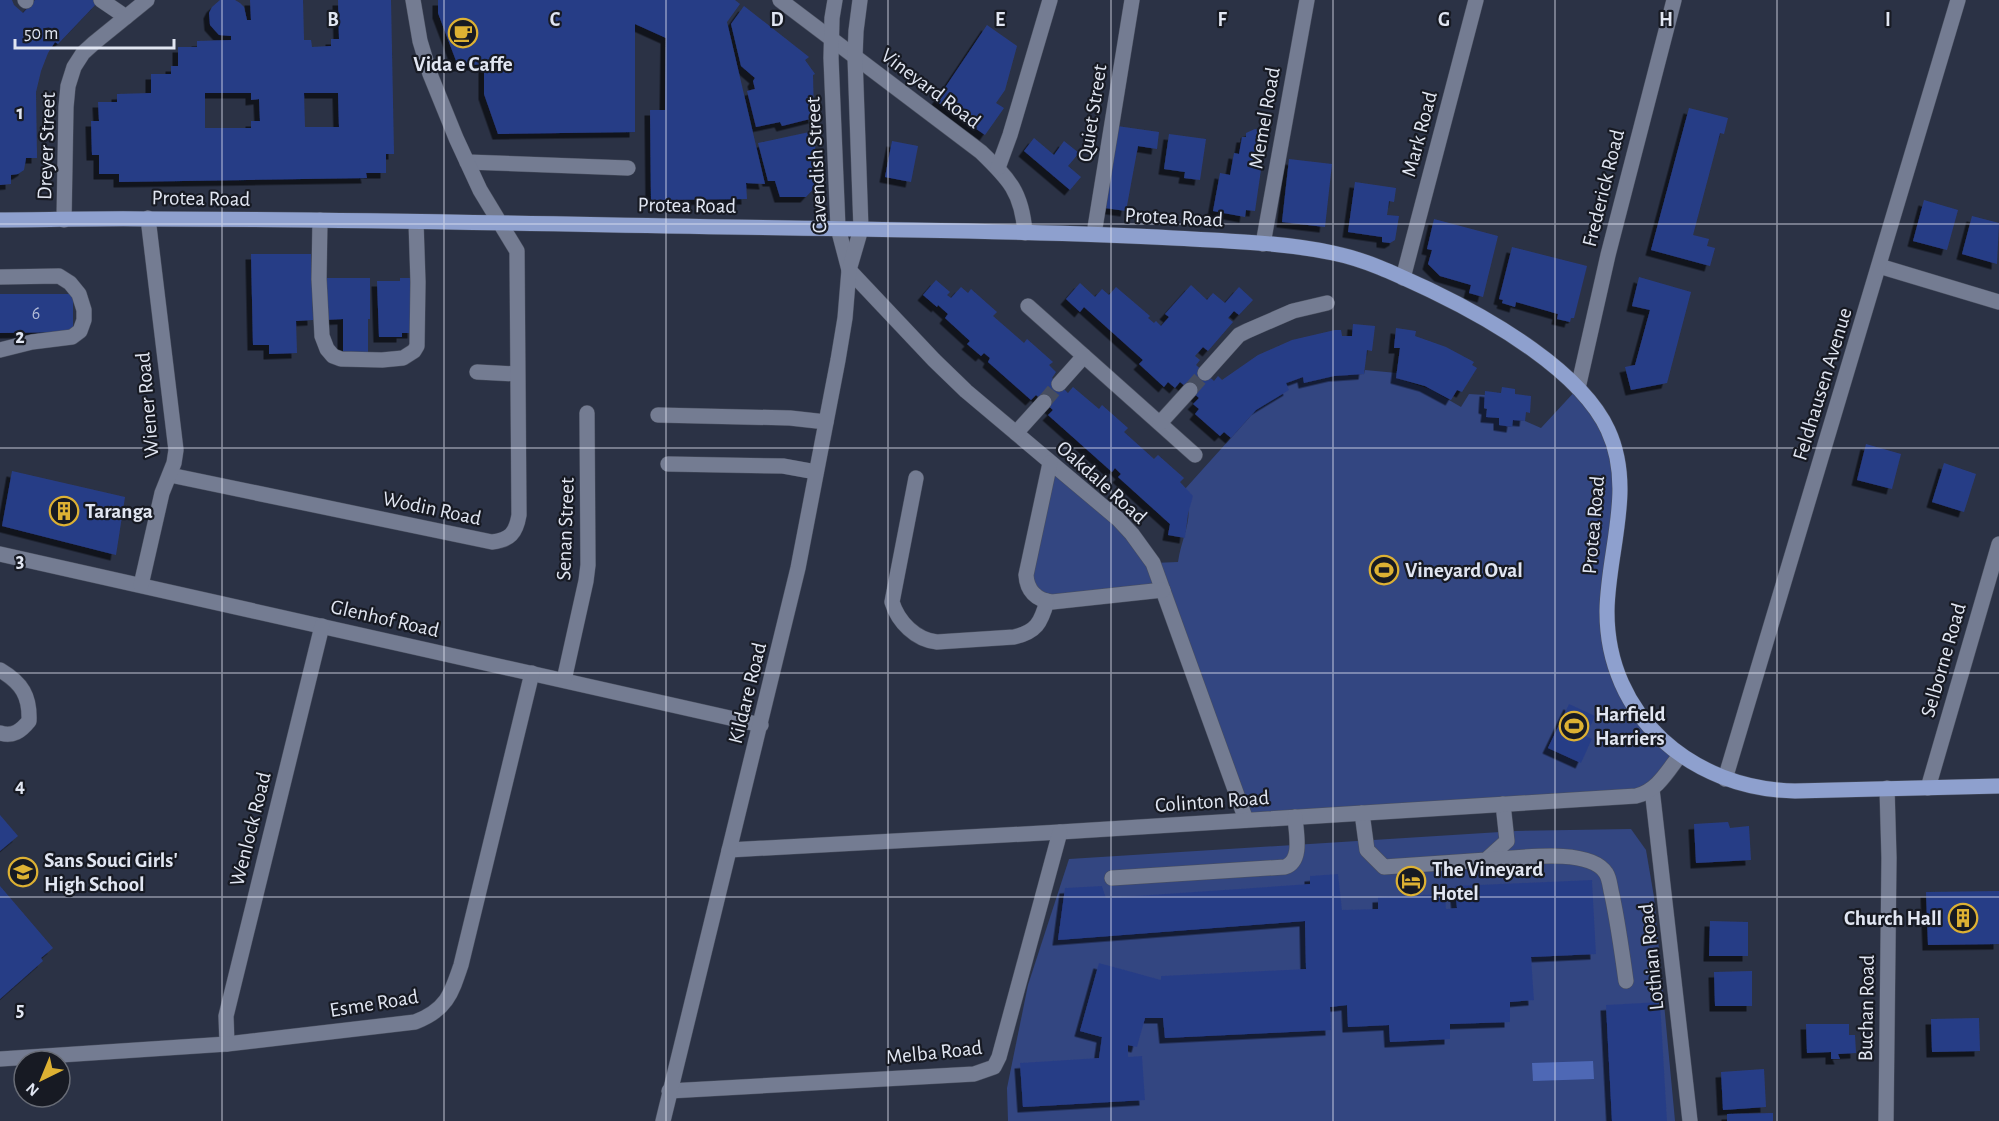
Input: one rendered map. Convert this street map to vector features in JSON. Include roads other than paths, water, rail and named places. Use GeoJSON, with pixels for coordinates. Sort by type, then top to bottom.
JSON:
{"type":"FeatureCollection","features":[{"type":"Feature","properties":{"kind":"main road","name":"Protea Road"},"geometry":{"type":"LineString","coordinates":[[0,220],[148,218],[320,220],[1094,234],[1263,244],[1335,253],[1379,267],[1455,302],[1498,327],[1578,388],[1606,424],[1620,468],[1620,496],[1607,602],[1609,636],[1613,654],[1619,674],[1633,703],[1656,734],[1680,755],[1705,771],[1725,779],[1753,787],[1780,790],[1999,786]]}},
{"type":"Feature","properties":{"kind":"street"},"geometry":{"type":"LineString","coordinates":[[101,0],[126,17]]}},
{"type":"Feature","properties":{"kind":"street","name":"Dreyer Street"},"geometry":{"type":"LineString","coordinates":[[64,220],[66,107],[68,86],[74,67],[83,53],[147,0]]}},
{"type":"Feature","properties":{"kind":"street","name":"Wodin Road"},"geometry":{"type":"LineString","coordinates":[[170,475],[492,542],[507,538],[514,533],[519,515],[517,250],[480,190],[430,74],[420,41],[412,0]]}},
{"type":"Feature","properties":{"kind":"street","name":"Vineyard Road"},"geometry":{"type":"LineString","coordinates":[[780,0],[981,152],[998,168],[1014,189],[1023,207],[1025,233]]}},
{"type":"Feature","properties":{"kind":"street","name":"Cavendish Street"},"geometry":{"type":"LineString","coordinates":[[835,0],[831,58],[838,228],[849,270]]}},
{"type":"Feature","properties":{"kind":"street","name":"Cavendish Street"},"geometry":{"type":"LineString","coordinates":[[849,270],[861,229],[855,57],[860,0]]}},
{"type":"Feature","properties":{"kind":"street"},"geometry":{"type":"LineString","coordinates":[[998,168],[1050,0]]}},
{"type":"Feature","properties":{"kind":"street","name":"Quiet Street"},"geometry":{"type":"LineString","coordinates":[[1094,234],[1132,0]]}},
{"type":"Feature","properties":{"kind":"street","name":"Memel Road"},"geometry":{"type":"LineString","coordinates":[[1263,244],[1307,0]]}},
{"type":"Feature","properties":{"kind":"street","name":"Mark Road"},"geometry":{"type":"LineString","coordinates":[[1403,278],[1476,0]]}},
{"type":"Feature","properties":{"kind":"street","name":"Frederick Road"},"geometry":{"type":"LineString","coordinates":[[1578,388],[1608,255],[1674,0]]}},
{"type":"Feature","properties":{"kind":"street","name":"Feldhausen Avenue"},"geometry":{"type":"LineString","coordinates":[[1725,779],[1958,0]]}},
{"type":"Feature","properties":{"kind":"street"},"geometry":{"type":"LineString","coordinates":[[467,162],[628,168]]}},
{"type":"Feature","properties":{"kind":"street","name":"Wiener Road"},"geometry":{"type":"LineString","coordinates":[[141,585],[162,493],[170,475],[176,450],[148,218]]}},
{"type":"Feature","properties":{"kind":"street"},"geometry":{"type":"LineString","coordinates":[[320,220],[319,279],[322,336],[327,349],[333,356],[341,359],[365,360],[403,358],[414,351],[417,346],[416,222]]}},
{"type":"Feature","properties":{"kind":"street"},"geometry":{"type":"LineString","coordinates":[[1879,266],[1999,302]]}},
{"type":"Feature","properties":{"kind":"street","name":"Kildare Road"},"geometry":{"type":"LineString","coordinates":[[663,1121],[798,568],[844,318],[849,270]]}},
{"type":"Feature","properties":{"kind":"street","name":"Oakdale Road"},"geometry":{"type":"LineString","coordinates":[[849,270],[966,391],[1132,534],[1153,563],[1246,820]]}},
{"type":"Feature","properties":{"kind":"street"},"geometry":{"type":"LineString","coordinates":[[0,277],[59,276],[70,283],[79,294],[84,310],[84,320],[80,331],[72,337],[23,344],[0,350]]}},
{"type":"Feature","properties":{"kind":"street"},"geometry":{"type":"LineString","coordinates":[[1205,373],[1239,335],[1293,311],[1327,303]]}},
{"type":"Feature","properties":{"kind":"street"},"geometry":{"type":"LineString","coordinates":[[1028,306],[1195,455]]}},
{"type":"Feature","properties":{"kind":"street"},"geometry":{"type":"LineString","coordinates":[[1059,384],[1084,356]]}},
{"type":"Feature","properties":{"kind":"street"},"geometry":{"type":"LineString","coordinates":[[477,372],[517,374]]}},
{"type":"Feature","properties":{"kind":"street"},"geometry":{"type":"LineString","coordinates":[[1160,423],[1190,390]]}},
{"type":"Feature","properties":{"kind":"street"},"geometry":{"type":"LineString","coordinates":[[1016,434],[1044,402]]}},
{"type":"Feature","properties":{"kind":"street","name":"Senan Street"},"geometry":{"type":"LineString","coordinates":[[564,680],[588,565],[587,413]]}},
{"type":"Feature","properties":{"kind":"street"},"geometry":{"type":"LineString","coordinates":[[658,415],[790,418],[826,422]]}},
{"type":"Feature","properties":{"kind":"street"},"geometry":{"type":"LineString","coordinates":[[1050,463],[1026,575],[1030,590],[1047,602],[1163,590]]}},
{"type":"Feature","properties":{"kind":"street"},"geometry":{"type":"LineString","coordinates":[[668,464],[783,466],[816,472]]}},
{"type":"Feature","properties":{"kind":"street"},"geometry":{"type":"LineString","coordinates":[[916,478],[892,602],[895,612],[912,632],[928,641],[937,642],[1014,637],[1026,634],[1036,626],[1042,618],[1047,602]]}},
{"type":"Feature","properties":{"kind":"street","name":"Selborne Road"},"geometry":{"type":"LineString","coordinates":[[1928,788],[1999,544]]}},
{"type":"Feature","properties":{"kind":"street","name":"Glenhof Road"},"geometry":{"type":"LineString","coordinates":[[0,554],[761,725]]}},
{"type":"Feature","properties":{"kind":"street","name":"Wenlock Road"},"geometry":{"type":"LineString","coordinates":[[227,1044],[226,1016],[322,626]]}},
{"type":"Feature","properties":{"kind":"street"},"geometry":{"type":"LineString","coordinates":[[0,670],[13,678],[23,690],[30,704],[29,721],[19,732],[7,735],[0,733]]}},
{"type":"Feature","properties":{"kind":"street","name":"Esme Road"},"geometry":{"type":"LineString","coordinates":[[0,1059],[227,1044],[415,1022],[428,1017],[447,1001],[461,965],[532,673]]}},
{"type":"Feature","properties":{"kind":"street"},"geometry":{"type":"LineString","coordinates":[[1652,789],[1680,755]]}},
{"type":"Feature","properties":{"kind":"street","name":"Buchan Road"},"geometry":{"type":"LineString","coordinates":[[1886,1121],[1889,858],[1887,788]]}},
{"type":"Feature","properties":{"kind":"street","name":"Colinton Road"},"geometry":{"type":"LineString","coordinates":[[729,850],[1636,796],[1652,789]]}},
{"type":"Feature","properties":{"kind":"street","name":"Lothian Road"},"geometry":{"type":"LineString","coordinates":[[1652,789],[1690,1121]]}},
{"type":"Feature","properties":{"kind":"street"},"geometry":{"type":"LineString","coordinates":[[1486,860],[1507,841],[1503,804]]}},
{"type":"Feature","properties":{"kind":"street"},"geometry":{"type":"LineString","coordinates":[[1362,813],[1367,850],[1384,867],[1548,856],[1588,860],[1598,865],[1606,873],[1609,883],[1617,917],[1626,981]]}},
{"type":"Feature","properties":{"kind":"street"},"geometry":{"type":"LineString","coordinates":[[1112,878],[1290,865],[1297,849],[1295,817]]}},
{"type":"Feature","properties":{"kind":"street","name":"Melba Road"},"geometry":{"type":"LineString","coordinates":[[669,1091],[974,1074],[994,1067],[999,1057],[1060,832]]}},
{"type":"Feature","properties":{"kind":"tunnel"},"geometry":{"type":"LineString","coordinates":[[1190,390],[1205,373]]}},
{"type":"Feature","properties":{"kind":"tunnel"},"geometry":{"type":"LineString","coordinates":[[1044,402],[1059,384]]}},
{"type":"Feature","properties":{"kind":"place","name":"Vida e Caffe"},"geometry":{"type":"Point","coordinates":[463,33]}},
{"type":"Feature","properties":{"kind":"place","name":"Taranga"},"geometry":{"type":"Point","coordinates":[64,511]}},
{"type":"Feature","properties":{"kind":"place","name":"Vineyard Oval"},"geometry":{"type":"Point","coordinates":[1384,570]}},
{"type":"Feature","properties":{"kind":"place","name":"Harfield Harriers"},"geometry":{"type":"Point","coordinates":[1574,726]}},
{"type":"Feature","properties":{"kind":"place","name":"Sans Souci Girls' High School"},"geometry":{"type":"Point","coordinates":[23,872]}},
{"type":"Feature","properties":{"kind":"place","name":"The Vineyard Hotel"},"geometry":{"type":"Point","coordinates":[1411,881]}},
{"type":"Feature","properties":{"kind":"place","name":"Church Hall"},"geometry":{"type":"Point","coordinates":[1963,918]}}]}
